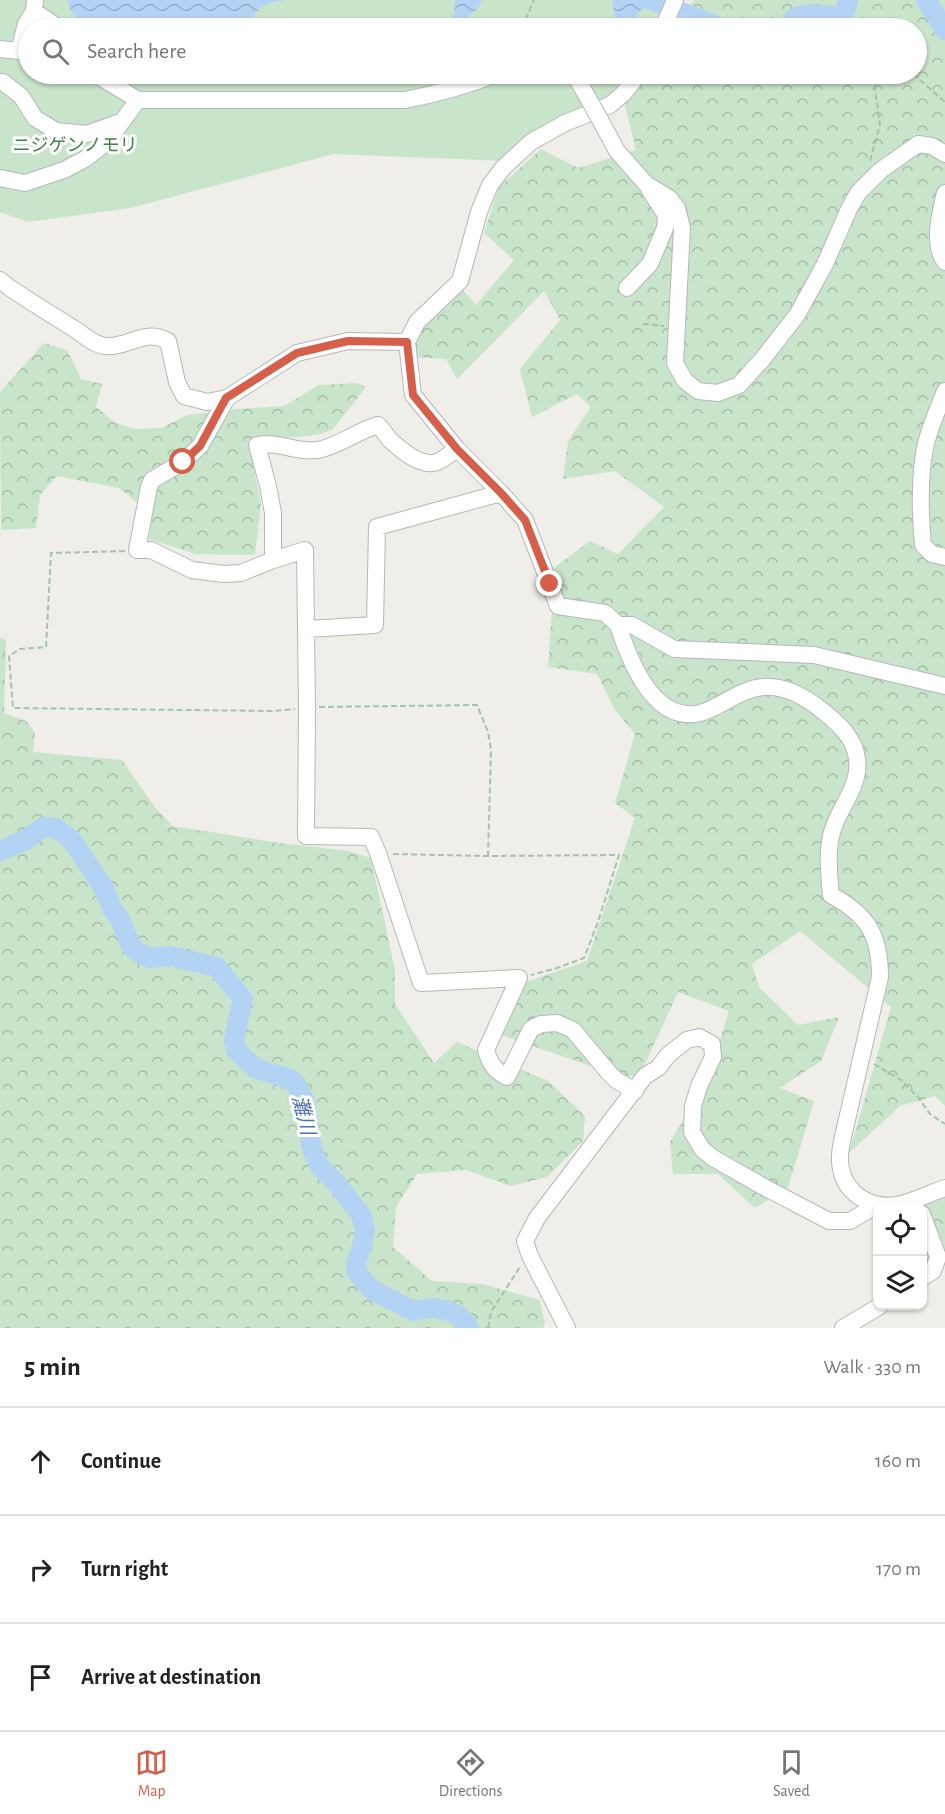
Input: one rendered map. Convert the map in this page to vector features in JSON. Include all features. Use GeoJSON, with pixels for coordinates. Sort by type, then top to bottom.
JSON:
{"type":"FeatureCollection","features":[{"type":"Feature","properties":{"kind":"street"},"geometry":{"type":"LineString","coordinates":[[668,18],[675,0]]}},
{"type":"Feature","properties":{"kind":"street"},"geometry":{"type":"LineString","coordinates":[[34,6],[47,18]]}},
{"type":"Feature","properties":{"kind":"street"},"geometry":{"type":"LineString","coordinates":[[0,49],[18,51]]}},
{"type":"Feature","properties":{"kind":"street"},"geometry":{"type":"LineString","coordinates":[[0,82],[21,96],[35,118],[56,131],[87,134],[124,121]]}},
{"type":"Feature","properties":{"kind":"street"},"geometry":{"type":"LineString","coordinates":[[112,84],[138,100],[405,100],[470,84]]}},
{"type":"Feature","properties":{"kind":"street"},"geometry":{"type":"LineString","coordinates":[[580,84],[617,152],[646,184],[666,215],[665,228],[650,264],[627,288]]}},
{"type":"Feature","properties":{"kind":"street"},"geometry":{"type":"LineString","coordinates":[[631,84],[610,105],[565,123],[531,142],[503,168],[490,185],[479,212],[460,281],[417,322],[407,342],[413,395],[457,449],[525,520],[558,606],[605,613],[618,625],[626,651],[655,699],[668,708],[686,714],[699,713],[746,690],[764,687],[783,688],[801,695],[817,706],[843,730],[853,743],[858,761],[856,779],[831,835],[828,852],[831,895],[851,906],[874,935],[880,954],[880,977],[841,1149],[841,1168],[847,1186],[860,1198],[873,1203]]}},
{"type":"Feature","properties":{"kind":"street"},"geometry":{"type":"LineString","coordinates":[[0,178],[25,183],[85,159],[107,142],[138,100]]}},
{"type":"Feature","properties":{"kind":"street"},"geometry":{"type":"LineString","coordinates":[[646,184],[669,198],[677,208],[682,228],[675,363],[685,381],[698,391],[718,393],[739,385],[762,362],[796,315],[825,264],[858,193],[881,170],[918,144],[932,146],[945,154]]}},
{"type":"Feature","properties":{"kind":"street"},"geometry":{"type":"LineString","coordinates":[[945,193],[938,236],[940,255],[945,262]]}},
{"type":"Feature","properties":{"kind":"street"},"geometry":{"type":"LineString","coordinates":[[0,280],[88,338],[104,346],[122,344],[146,336],[159,336],[168,340],[177,382],[183,396],[207,402],[226,398],[297,353],[348,341],[407,342]]}},
{"type":"Feature","properties":{"kind":"street"},"geometry":{"type":"LineString","coordinates":[[945,391],[925,447],[921,522],[923,545],[932,554],[945,557]]}},
{"type":"Feature","properties":{"kind":"street"},"geometry":{"type":"LineString","coordinates":[[226,398],[200,446],[183,462],[152,480],[136,550],[151,550],[192,570],[224,574],[241,573],[305,550],[306,836],[371,837],[420,983],[519,978],[486,1050],[488,1058],[498,1073],[507,1077],[531,1029],[541,1024],[557,1023],[573,1030],[616,1080],[635,1091]]}},
{"type":"Feature","properties":{"kind":"street"},"geometry":{"type":"LineString","coordinates":[[273,560],[273,513],[257,445],[266,443],[305,451],[317,450],[330,447],[366,428],[378,425],[388,438],[406,454],[423,462],[435,463],[457,449]]}},
{"type":"Feature","properties":{"kind":"street"},"geometry":{"type":"LineString","coordinates":[[307,628],[375,625],[377,527],[501,493]]}},
{"type":"Feature","properties":{"kind":"street"},"geometry":{"type":"LineString","coordinates":[[618,625],[632,625],[674,649],[814,655],[945,686]]}},
{"type":"Feature","properties":{"kind":"street"},"geometry":{"type":"LineString","coordinates":[[567,1328],[530,1256],[525,1241],[537,1218],[645,1076],[658,1068],[668,1055],[687,1040],[699,1037],[712,1044],[713,1057],[699,1086],[693,1106],[692,1132],[702,1149],[753,1181],[829,1221],[850,1221],[873,1207]]}},
{"type":"Feature","properties":{"kind":"street"},"geometry":{"type":"LineString","coordinates":[[927,1202],[945,1188]]}},
{"type":"Feature","properties":{"kind":"street"},"geometry":{"type":"LineString","coordinates":[[927,1226],[938,1257],[933,1271],[927,1275]]}},
{"type":"Feature","properties":{"kind":"street"},"geometry":{"type":"LineString","coordinates":[[843,1328],[873,1309]]}},
{"type":"Feature","properties":{"kind":"path"},"geometry":{"type":"LineString","coordinates":[[526,18],[534,0]]}},
{"type":"Feature","properties":{"kind":"path"},"geometry":{"type":"LineString","coordinates":[[868,167],[879,125],[875,88],[877,84]]}},
{"type":"Feature","properties":{"kind":"path"},"geometry":{"type":"LineString","coordinates":[[924,84],[945,102]]}},
{"type":"Feature","properties":{"kind":"path"},"geometry":{"type":"LineString","coordinates":[[643,324],[676,328]]}},
{"type":"Feature","properties":{"kind":"path"},"geometry":{"type":"LineString","coordinates":[[136,550],[51,553],[46,647],[20,650],[9,656],[13,708],[272,711],[307,708],[477,705],[488,732],[491,750],[488,856]]}},
{"type":"Feature","properties":{"kind":"path"},"geometry":{"type":"LineString","coordinates":[[378,853],[488,856],[619,855],[584,958],[519,978]]}},
{"type":"Feature","properties":{"kind":"path"},"geometry":{"type":"LineString","coordinates":[[862,1056],[901,1080],[918,1097],[930,1114],[945,1124]]}},
{"type":"Feature","properties":{"kind":"path"},"geometry":{"type":"LineString","coordinates":[[488,1328],[491,1312],[530,1256]]}},
{"type":"Feature","properties":{"kind":"green space","name":"ニジゲンノモリ"},"geometry":{"type":"Polygon","coordinates":[[[0,0],[664,0],[658,18],[18,18],[18,84],[628,84],[623,94],[507,161],[334,154],[130,208],[28,222],[0,212],[0,0]]]}},
{"type":"Feature","properties":{"kind":"green space"},"geometry":{"type":"Polygon","coordinates":[[[695,0],[945,0],[945,1106],[935,1096],[900,1106],[849,1153],[891,1007],[800,931],[752,964],[759,987],[798,1025],[839,1017],[821,1061],[780,1088],[814,1101],[788,1188],[755,1208],[718,1174],[673,1174],[670,1142],[707,1082],[729,1011],[678,992],[640,1075],[622,1077],[501,1035],[523,983],[587,961],[635,818],[615,803],[635,734],[615,710],[597,674],[548,667],[555,567],[590,541],[618,554],[664,507],[615,471],[563,479],[568,441],[591,407],[577,394],[532,417],[520,369],[560,320],[544,291],[457,379],[446,359],[411,357],[422,328],[461,288],[476,305],[514,260],[484,233],[499,187],[541,149],[578,168],[636,150],[620,84],[927,84],[927,18],[637,18],[654,3],[678,16],[695,0]]]}},
{"type":"Feature","properties":{"kind":"green space"},"geometry":{"type":"Polygon","coordinates":[[[44,343],[67,350],[81,379],[102,384],[96,407],[114,422],[134,429],[162,428],[187,415],[284,406],[319,385],[357,383],[366,387],[333,429],[321,434],[298,437],[248,440],[261,504],[255,555],[195,554],[149,539],[152,515],[119,488],[57,476],[40,495],[36,528],[1,530],[0,392],[44,343]]]}},
{"type":"Feature","properties":{"kind":"green space"},"geometry":{"type":"Polygon","coordinates":[[[0,638],[6,640],[4,713],[26,721],[35,732],[33,752],[122,760],[154,806],[173,826],[279,843],[349,851],[371,858],[395,970],[395,1004],[434,1063],[457,1042],[548,1081],[585,1116],[583,1141],[547,1177],[511,1186],[466,1170],[417,1174],[396,1207],[393,1247],[432,1281],[482,1284],[540,1300],[545,1324],[543,1328],[0,1328],[0,638]]]}},
{"type":"Feature","properties":{"kind":"green space"},"geometry":{"type":"Polygon","coordinates":[[[945,1182],[945,1263],[927,1262],[927,1203],[945,1182]]]}},
{"type":"Feature","properties":{"kind":"water"},"geometry":{"type":"Polygon","coordinates":[[[68,0],[285,0],[270,3],[261,8],[252,18],[77,18],[68,0]]]}},
{"type":"Feature","properties":{"kind":"water"},"geometry":{"type":"Polygon","coordinates":[[[455,0],[482,0],[478,8],[466,18],[452,18],[455,0]]]}},
{"type":"Feature","properties":{"kind":"water"},"geometry":{"type":"Polygon","coordinates":[[[612,0],[656,0],[646,5],[635,18],[615,18],[612,0]]]}},
{"type":"Feature","properties":{"kind":"waterway"},"geometry":{"type":"LineString","coordinates":[[651,0],[697,18]]}},
{"type":"Feature","properties":{"kind":"waterway"},"geometry":{"type":"LineString","coordinates":[[843,18],[848,0]]}},
{"type":"Feature","properties":{"kind":"waterway"},"geometry":{"type":"LineString","coordinates":[[926,0],[945,30]]}},
{"type":"Feature","properties":{"kind":"waterway"},"geometry":{"type":"LineString","coordinates":[[796,18],[806,15],[843,18]]}},
{"type":"Feature","properties":{"kind":"waterway","name":"灘川"},"geometry":{"type":"LineString","coordinates":[[0,851],[25,840],[44,827],[56,828],[71,839],[105,890],[131,946],[140,954],[152,958],[169,956],[217,967],[243,999],[234,1041],[236,1050],[255,1068],[289,1079],[296,1084],[306,1104],[313,1152],[321,1168],[337,1184],[361,1215],[365,1230],[356,1267],[358,1274],[372,1290],[414,1311],[437,1308],[452,1312],[459,1316],[469,1328]]}},
{"type":"Feature","properties":{"kind":"route"},"geometry":{"type":"LineString","coordinates":[[183,462],[200,446],[226,398],[297,353],[348,341],[407,342],[413,395],[457,449],[525,520],[550,584]]}}]}
